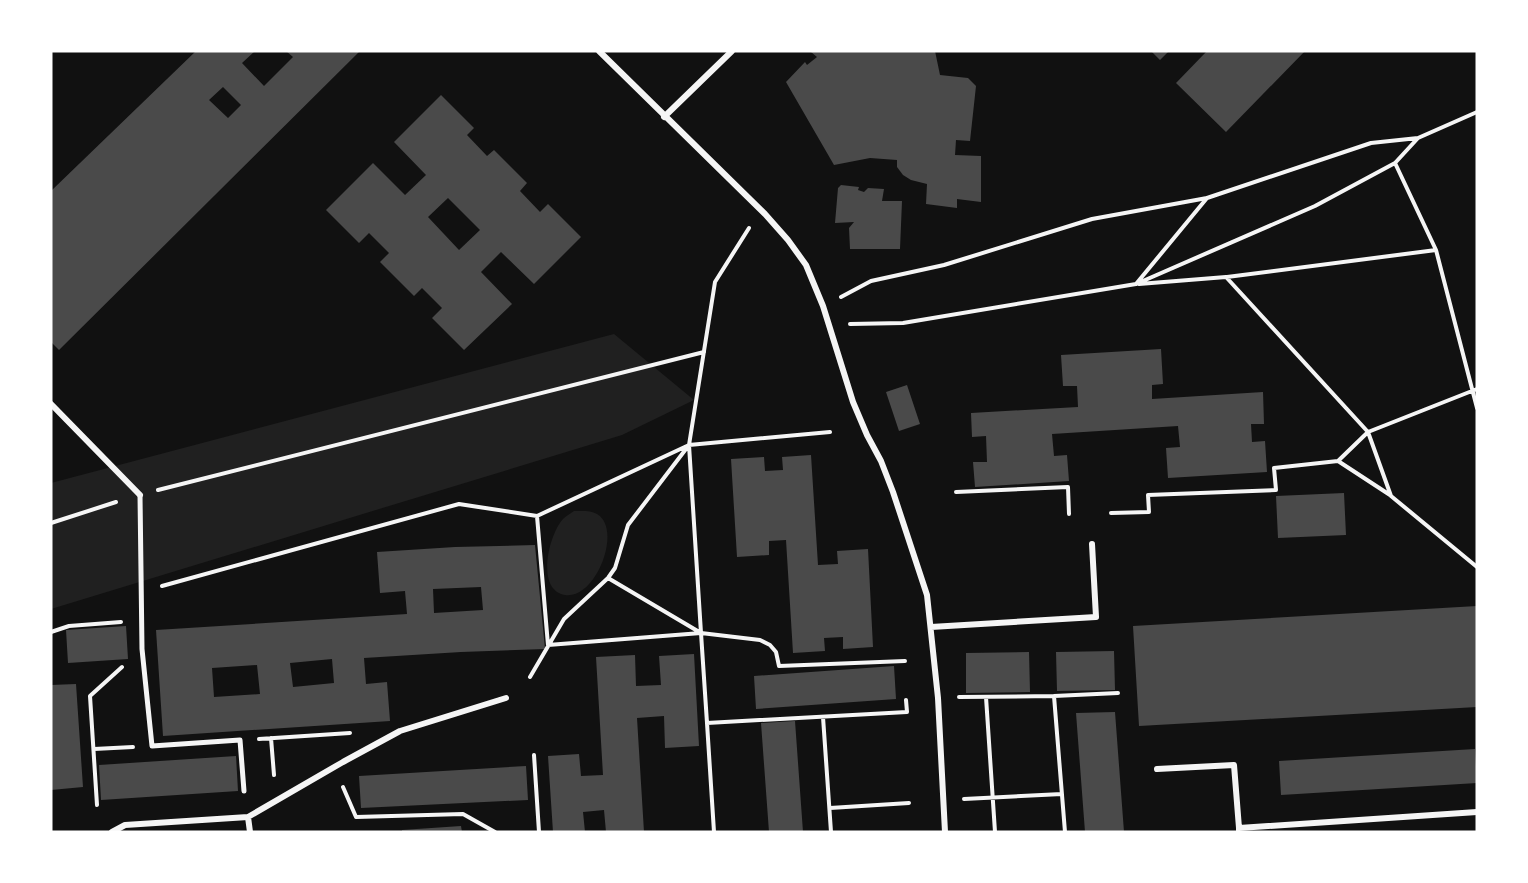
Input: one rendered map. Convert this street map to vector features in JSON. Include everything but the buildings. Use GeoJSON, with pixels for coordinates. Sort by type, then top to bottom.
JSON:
{"type":"FeatureCollection","features":[{"type":"Feature","properties":{"kind":"street"},"geometry":{"type":"LineString","coordinates":[[599,51],[765,214],[806,265],[823,306],[853,402],[893,492],[927,595],[945,832]]}},
{"type":"Feature","properties":{"kind":"street"},"geometry":{"type":"LineString","coordinates":[[664,117],[732,51]]}},
{"type":"Feature","properties":{"kind":"street"},"geometry":{"type":"LineString","coordinates":[[51,404],[140,495],[142,649],[152,746],[240,740],[244,792]]}},
{"type":"Feature","properties":{"kind":"street"},"geometry":{"type":"LineString","coordinates":[[931,627],[1096,616],[1092,544]]}},
{"type":"Feature","properties":{"kind":"street"},"geometry":{"type":"LineString","coordinates":[[112,832],[125,825],[249,817],[400,731],[506,698]]}},
{"type":"Feature","properties":{"kind":"street"},"geometry":{"type":"LineString","coordinates":[[1157,769],[1234,765],[1239,830],[1477,812]]}},
{"type":"Feature","properties":{"kind":"street"},"geometry":{"type":"LineString","coordinates":[[249,817],[250,832]]}},
{"type":"Feature","properties":{"kind":"path"},"geometry":{"type":"LineString","coordinates":[[823,306],[871,281],[944,265],[1092,219],[1207,198],[1371,143],[1418,138],[1477,112]]}},
{"type":"Feature","properties":{"kind":"path"},"geometry":{"type":"LineString","coordinates":[[1136,284],[1315,206],[1395,163],[1418,138]]}},
{"type":"Feature","properties":{"kind":"path"},"geometry":{"type":"LineString","coordinates":[[1395,163],[1436,250],[1477,408]]}},
{"type":"Feature","properties":{"kind":"path"},"geometry":{"type":"LineString","coordinates":[[1136,284],[1207,198]]}},
{"type":"Feature","properties":{"kind":"path"},"geometry":{"type":"LineString","coordinates":[[714,832],[689,446],[715,282],[749,228]]}},
{"type":"Feature","properties":{"kind":"path"},"geometry":{"type":"LineString","coordinates":[[829,325],[903,323],[1136,284],[1226,277],[1436,250]]}},
{"type":"Feature","properties":{"kind":"path"},"geometry":{"type":"LineString","coordinates":[[1226,277],[1368,432],[1391,496]]}},
{"type":"Feature","properties":{"kind":"path"},"geometry":{"type":"LineString","coordinates":[[51,523],[140,495],[704,352]]}},
{"type":"Feature","properties":{"kind":"path"},"geometry":{"type":"LineString","coordinates":[[1111,513],[1149,512],[1148,495],[1276,490],[1274,468],[1338,460],[1368,432],[1477,389]]}},
{"type":"Feature","properties":{"kind":"path"},"geometry":{"type":"LineString","coordinates":[[141,592],[459,504],[537,516],[689,446],[830,432]]}},
{"type":"Feature","properties":{"kind":"path"},"geometry":{"type":"LineString","coordinates":[[530,677],[564,619],[608,578],[615,568],[628,525],[689,446]]}},
{"type":"Feature","properties":{"kind":"path"},"geometry":{"type":"LineString","coordinates":[[1338,460],[1391,496],[1477,567]]}},
{"type":"Feature","properties":{"kind":"path"},"geometry":{"type":"LineString","coordinates":[[956,492],[1068,487],[1069,514]]}},
{"type":"Feature","properties":{"kind":"path"},"geometry":{"type":"LineString","coordinates":[[537,516],[548,645]]}},
{"type":"Feature","properties":{"kind":"path"},"geometry":{"type":"LineString","coordinates":[[608,578],[701,633]]}},
{"type":"Feature","properties":{"kind":"path"},"geometry":{"type":"LineString","coordinates":[[51,632],[69,626],[142,621]]}},
{"type":"Feature","properties":{"kind":"path"},"geometry":{"type":"LineString","coordinates":[[548,645],[701,633],[760,640],[770,645],[776,652],[779,666],[905,661]]}},
{"type":"Feature","properties":{"kind":"path"},"geometry":{"type":"LineString","coordinates":[[97,805],[90,696],[142,649]]}},
{"type":"Feature","properties":{"kind":"path"},"geometry":{"type":"LineString","coordinates":[[958,697],[1118,693]]}},
{"type":"Feature","properties":{"kind":"path"},"geometry":{"type":"LineString","coordinates":[[1054,696],[1065,832]]}},
{"type":"Feature","properties":{"kind":"path"},"geometry":{"type":"LineString","coordinates":[[986,697],[995,832]]}},
{"type":"Feature","properties":{"kind":"path"},"geometry":{"type":"LineString","coordinates":[[707,723],[907,712],[906,700]]}},
{"type":"Feature","properties":{"kind":"path"},"geometry":{"type":"LineString","coordinates":[[823,717],[831,832]]}},
{"type":"Feature","properties":{"kind":"path"},"geometry":{"type":"LineString","coordinates":[[240,740],[361,732]]}},
{"type":"Feature","properties":{"kind":"path"},"geometry":{"type":"LineString","coordinates":[[271,738],[274,776]]}},
{"type":"Feature","properties":{"kind":"path"},"geometry":{"type":"LineString","coordinates":[[94,749],[152,746]]}},
{"type":"Feature","properties":{"kind":"path"},"geometry":{"type":"LineString","coordinates":[[534,755],[539,832]]}},
{"type":"Feature","properties":{"kind":"path"},"geometry":{"type":"LineString","coordinates":[[343,786],[357,817],[463,814],[495,832]]}},
{"type":"Feature","properties":{"kind":"path"},"geometry":{"type":"LineString","coordinates":[[964,799],[1062,794]]}},
{"type":"Feature","properties":{"kind":"path"},"geometry":{"type":"LineString","coordinates":[[830,808],[909,803]]}},
{"type":"Feature","properties":{"kind":"shaded area"},"geometry":{"type":"Polygon","coordinates":[[[614,334],[694,400],[622,435],[51,609],[51,483],[614,334]]]}},
{"type":"Feature","properties":{"kind":"shaded area"},"geometry":{"type":"Polygon","coordinates":[[[574,511],[597,514],[604,522],[607,534],[606,548],[596,576],[587,587],[576,594],[565,595],[556,591],[550,583],[547,573],[548,561],[553,536],[558,526],[574,511]]]}}]}
